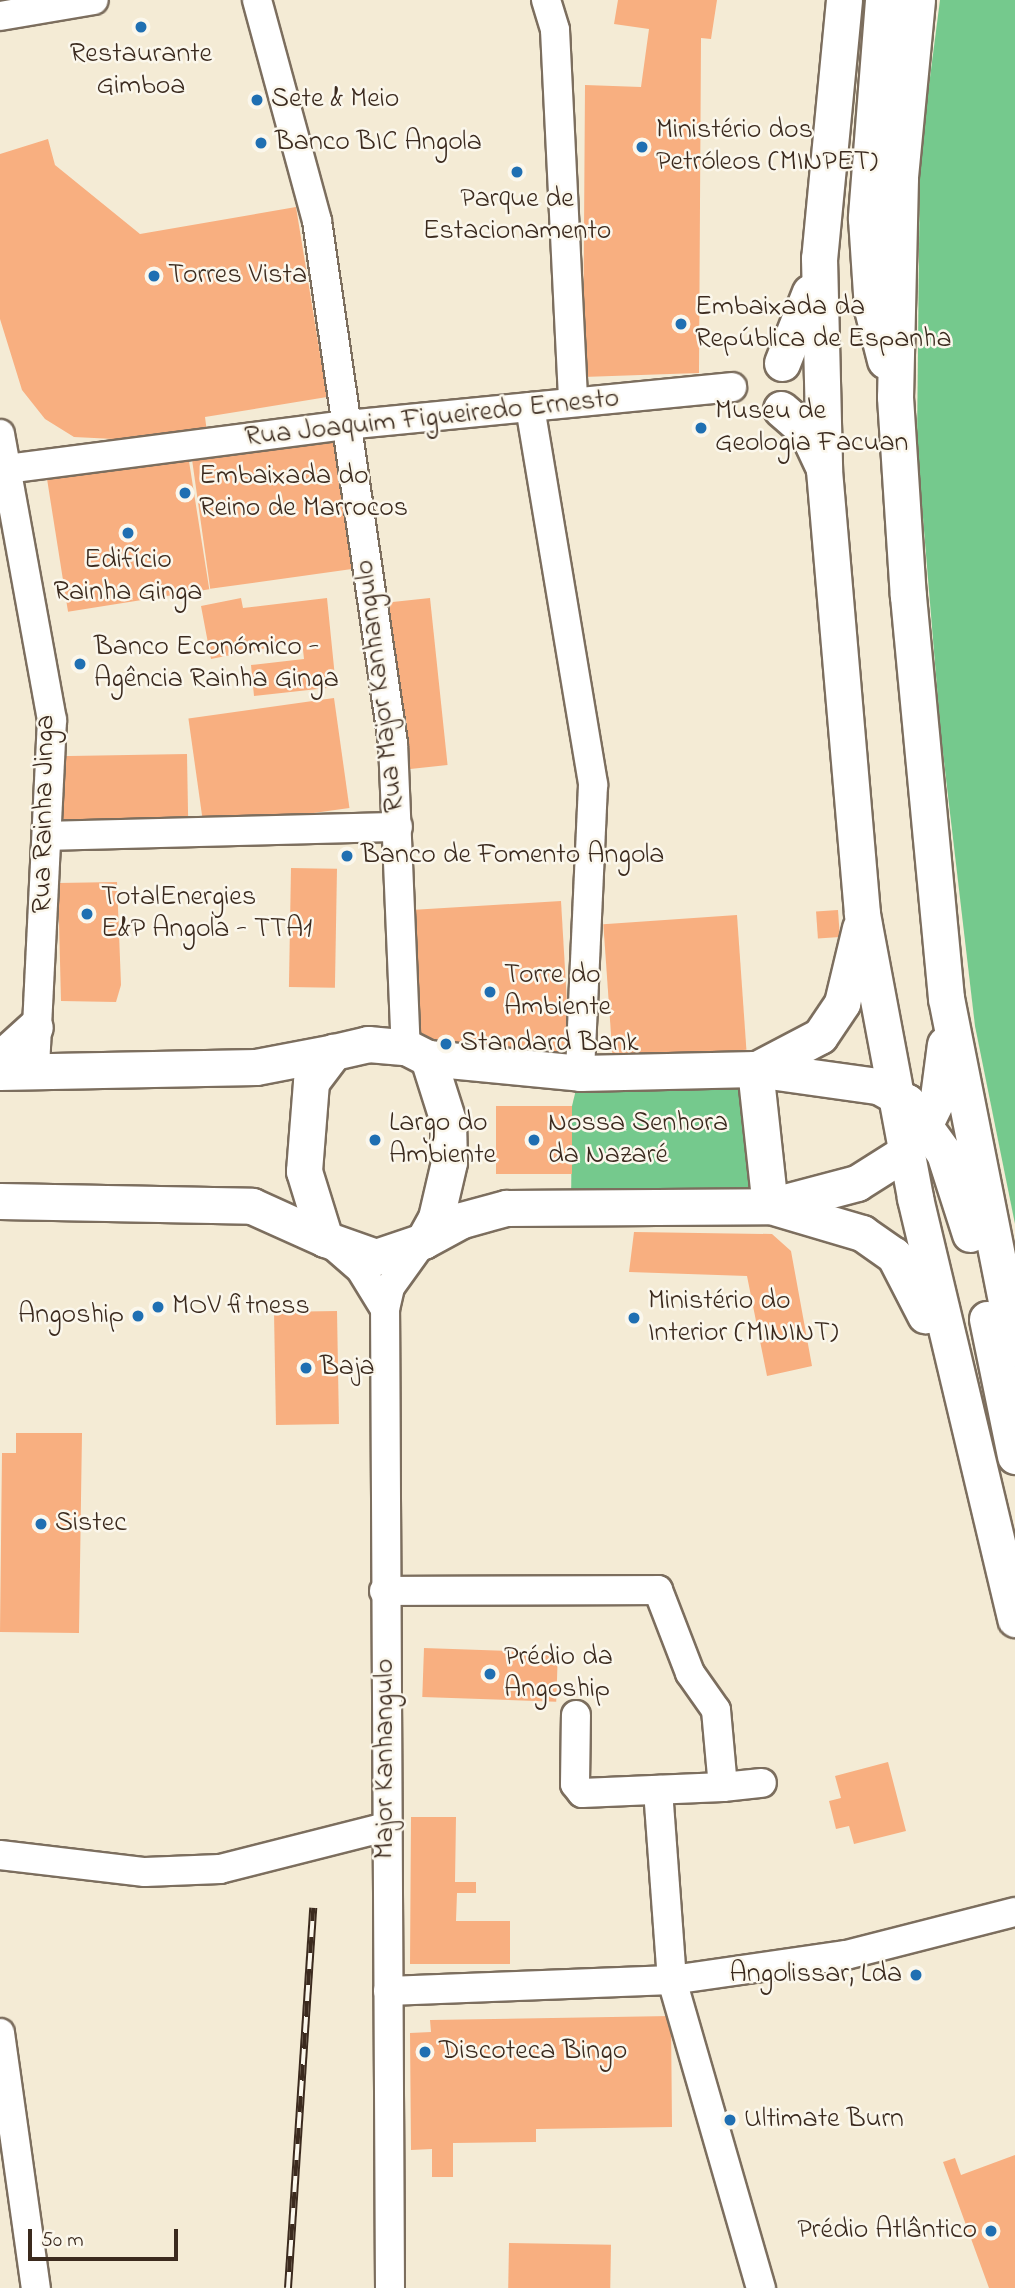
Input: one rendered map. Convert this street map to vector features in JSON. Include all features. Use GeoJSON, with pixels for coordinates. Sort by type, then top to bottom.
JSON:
{"type":"FeatureCollection","features":[{"type":"Feature","properties":{"kind":"main road"},"geometry":{"type":"LineString","coordinates":[[844,0],[819,258],[824,470],[863,914],[897,1095],[915,1138],[960,1406],[1015,1619]]}},
{"type":"Feature","properties":{"kind":"main road"},"geometry":{"type":"LineString","coordinates":[[884,0],[866,218],[872,309],[895,397]]}},
{"type":"Feature","properties":{"kind":"main road"},"geometry":{"type":"LineString","coordinates":[[917,0],[900,178],[895,397],[946,998],[1015,1348]]}},
{"type":"Feature","properties":{"kind":"main road"},"geometry":{"type":"LineString","coordinates":[[782,363],[794,345],[819,258]]}},
{"type":"Feature","properties":{"kind":"main road"},"geometry":{"type":"LineString","coordinates":[[781,409],[807,432],[824,470]]}},
{"type":"Feature","properties":{"kind":"main road"},"geometry":{"type":"LineString","coordinates":[[755,1069],[820,1036],[842,1003],[863,914]]}},
{"type":"Feature","properties":{"kind":"main road"},"geometry":{"type":"LineString","coordinates":[[0,1201],[252,1206],[325,1239],[376,1257],[423,1241],[462,1220],[506,1208],[770,1206],[857,1183],[915,1138],[938,1097],[946,998]]}},
{"type":"Feature","properties":{"kind":"main road"},"geometry":{"type":"LineString","coordinates":[[0,1059],[35,1027]]}},
{"type":"Feature","properties":{"kind":"main road"},"geometry":{"type":"LineString","coordinates":[[0,1072],[256,1067],[368,1044],[580,1073],[755,1069],[856,1081],[897,1095]]}},
{"type":"Feature","properties":{"kind":"main road"},"geometry":{"type":"LineString","coordinates":[[325,1239],[304,1171],[303,1130],[311,1082],[334,1052]]}},
{"type":"Feature","properties":{"kind":"main road"},"geometry":{"type":"LineString","coordinates":[[417,1052],[448,1121],[449,1162],[444,1194],[423,1241]]}},
{"type":"Feature","properties":{"kind":"main road"},"geometry":{"type":"LineString","coordinates":[[755,1069],[770,1206]]}},
{"type":"Feature","properties":{"kind":"main road"},"geometry":{"type":"LineString","coordinates":[[915,1138],[964,1205],[1015,1455]]}},
{"type":"Feature","properties":{"kind":"main road"},"geometry":{"type":"LineString","coordinates":[[770,1206],[862,1233],[894,1255],[909,1277],[960,1406]]}},
{"type":"Feature","properties":{"kind":"street"},"geometry":{"type":"LineString","coordinates":[[0,16],[93,0]]}},
{"type":"Feature","properties":{"kind":"street","name":"Rua Major Kanhangulo"},"geometry":{"type":"LineString","coordinates":[[257,0],[317,221],[393,743],[417,1052]]}},
{"type":"Feature","properties":{"kind":"street"},"geometry":{"type":"LineString","coordinates":[[547,0],[555,30],[573,402]]}},
{"type":"Feature","properties":{"kind":"street","name":"Rua Joaquim Figueiredo Ernesto"},"geometry":{"type":"LineString","coordinates":[[6,469],[346,425],[732,387]]}},
{"type":"Feature","properties":{"kind":"street"},"geometry":{"type":"LineString","coordinates":[[530,407],[593,785],[580,1073]]}},
{"type":"Feature","properties":{"kind":"street","name":"Rua Rainha Jinga"},"geometry":{"type":"LineString","coordinates":[[0,434],[6,469],[6,502],[51,720],[48,836],[35,1027],[35,1072]]}},
{"type":"Feature","properties":{"kind":"street"},"geometry":{"type":"LineString","coordinates":[[48,836],[398,827]]}},
{"type":"Feature","properties":{"kind":"street"},"geometry":{"type":"LineString","coordinates":[[325,1239],[361,1269],[385,1309]]}},
{"type":"Feature","properties":{"kind":"street","name":"Major Kanhangulo"},"geometry":{"type":"LineString","coordinates":[[390,2288],[384,1591],[385,1309],[390,1287],[423,1241]]}},
{"type":"Feature","properties":{"kind":"street"},"geometry":{"type":"LineString","coordinates":[[384,1591],[658,1590],[690,1673],[716,1710],[723,1787]]}},
{"type":"Feature","properties":{"kind":"street"},"geometry":{"type":"LineString","coordinates":[[576,1715],[577,1789],[657,1790],[762,1783]]}},
{"type":"Feature","properties":{"kind":"street"},"geometry":{"type":"LineString","coordinates":[[657,1790],[672,1980],[761,2288]]}},
{"type":"Feature","properties":{"kind":"street"},"geometry":{"type":"LineString","coordinates":[[0,1855],[145,1872],[220,1868],[386,1827]]}},
{"type":"Feature","properties":{"kind":"street"},"geometry":{"type":"LineString","coordinates":[[388,1992],[672,1980],[845,1955],[1014,1912]]}},
{"type":"Feature","properties":{"kind":"street"},"geometry":{"type":"LineString","coordinates":[[0,2033],[36,2288]]}},
{"type":"Feature","properties":{"kind":"green space"},"geometry":{"type":"Polygon","coordinates":[[[940,0],[1015,0],[1015,1224],[975,1026],[941,736],[917,445],[920,155],[940,0]]]}},
{"type":"Feature","properties":{"kind":"green space"},"geometry":{"type":"Polygon","coordinates":[[[755,1069],[770,1206],[571,1208],[572,1106],[580,1073],[755,1069]]]}},
{"type":"Feature","properties":{"kind":"building"},"geometry":{"type":"Polygon","coordinates":[[[618,0],[717,0],[711,39],[701,38],[699,373],[583,377],[585,85],[641,87],[649,29],[614,24],[618,0]]]}},
{"type":"Feature","properties":{"kind":"building","name":"Torres Vista"},"geometry":{"type":"Polygon","coordinates":[[[48,139],[55,165],[140,234],[296,207],[327,397],[205,417],[207,432],[134,440],[74,437],[45,419],[22,390],[0,319],[0,154],[48,139]]]}},
{"type":"Feature","properties":{"kind":"building"},"geometry":{"type":"Polygon","coordinates":[[[335,435],[354,569],[210,589],[191,455],[335,435]]]}},
{"type":"Feature","properties":{"kind":"building","name":"Edifício Rainha Ginga"},"geometry":{"type":"Polygon","coordinates":[[[188,455],[209,589],[68,612],[47,477],[188,455]]]}},
{"type":"Feature","properties":{"kind":"building"},"geometry":{"type":"Polygon","coordinates":[[[241,598],[243,608],[327,598],[336,687],[254,696],[251,665],[304,659],[302,641],[211,659],[201,606],[241,598]]]}},
{"type":"Feature","properties":{"kind":"building"},"geometry":{"type":"Polygon","coordinates":[[[430,598],[448,765],[401,770],[383,603],[430,598]]]}},
{"type":"Feature","properties":{"kind":"building"},"geometry":{"type":"Polygon","coordinates":[[[334,698],[349,808],[204,828],[188,718],[334,698]]]}},
{"type":"Feature","properties":{"kind":"building"},"geometry":{"type":"Polygon","coordinates":[[[187,754],[188,830],[56,832],[55,756],[187,754]]]}},
{"type":"Feature","properties":{"kind":"building"},"geometry":{"type":"Polygon","coordinates":[[[291,868],[337,869],[335,988],[289,987],[291,868]]]}},
{"type":"Feature","properties":{"kind":"building","name":"TotalEnergies E&P Angola - TTA1"},"geometry":{"type":"Polygon","coordinates":[[[117,882],[121,985],[116,1002],[61,1001],[58,883],[117,882]]]}},
{"type":"Feature","properties":{"kind":"building"},"geometry":{"type":"Polygon","coordinates":[[[561,901],[570,1054],[440,1060],[417,1033],[411,910],[561,901]]]}},
{"type":"Feature","properties":{"kind":"building"},"geometry":{"type":"Polygon","coordinates":[[[838,910],[840,937],[818,938],[816,912],[838,910]]]}},
{"type":"Feature","properties":{"kind":"building"},"geometry":{"type":"Polygon","coordinates":[[[737,915],[746,1050],[613,1059],[603,924],[737,915]]]}},
{"type":"Feature","properties":{"kind":"building","name":"Nossa Senhora da Nazaré"},"geometry":{"type":"Polygon","coordinates":[[[496,1106],[572,1106],[572,1174],[496,1174],[496,1106]]]}},
{"type":"Feature","properties":{"kind":"building"},"geometry":{"type":"Polygon","coordinates":[[[634,1232],[772,1234],[791,1251],[812,1366],[767,1376],[747,1276],[629,1272],[634,1232]]]}},
{"type":"Feature","properties":{"kind":"building","name":"Baja"},"geometry":{"type":"Polygon","coordinates":[[[337,1311],[339,1424],[276,1425],[274,1312],[337,1311]]]}},
{"type":"Feature","properties":{"kind":"building","name":"Sistec"},"geometry":{"type":"Polygon","coordinates":[[[16,1433],[82,1433],[79,1633],[0,1632],[2,1453],[16,1453],[16,1433]]]}},
{"type":"Feature","properties":{"kind":"building","name":"Prédio da Angoship"},"geometry":{"type":"Polygon","coordinates":[[[424,1648],[558,1653],[556,1702],[422,1697],[424,1648]]]}},
{"type":"Feature","properties":{"kind":"building"},"geometry":{"type":"Polygon","coordinates":[[[888,1762],[906,1831],[854,1844],[849,1826],[836,1829],[829,1801],[841,1798],[835,1776],[888,1762]]]}},
{"type":"Feature","properties":{"kind":"building"},"geometry":{"type":"Polygon","coordinates":[[[411,1817],[456,1817],[455,1882],[476,1882],[476,1893],[457,1893],[456,1921],[510,1921],[510,1964],[410,1964],[411,1817]]]}},
{"type":"Feature","properties":{"kind":"building"},"geometry":{"type":"Polygon","coordinates":[[[671,2016],[672,2127],[536,2129],[536,2142],[453,2143],[453,2177],[432,2177],[432,2149],[411,2150],[410,2033],[431,2032],[430,2020],[671,2016]]]}},
{"type":"Feature","properties":{"kind":"building","name":"Prédio Atlântico"},"geometry":{"type":"Polygon","coordinates":[[[1015,2155],[1015,2288],[989,2288],[943,2162],[955,2158],[961,2175],[1015,2155]]]}},
{"type":"Feature","properties":{"kind":"building"},"geometry":{"type":"Polygon","coordinates":[[[509,2243],[611,2245],[610,2288],[508,2288],[509,2243]]]}},
{"type":"Feature","properties":{"kind":"railway"},"geometry":{"type":"LineString","coordinates":[[288,2288],[313,1908]]}},
{"type":"Feature","properties":{"kind":"place","name":"Restaurante Gimboa"},"geometry":{"type":"Point","coordinates":[141,27]}},
{"type":"Feature","properties":{"kind":"place","name":"Sete & Meio"},"geometry":{"type":"Point","coordinates":[257,100]}},
{"type":"Feature","properties":{"kind":"place","name":"Banco BIC Angola"},"geometry":{"type":"Point","coordinates":[261,143]}},
{"type":"Feature","properties":{"kind":"place","name":"Ministério dos Petróleos (MINPET)"},"geometry":{"type":"Point","coordinates":[642,147]}},
{"type":"Feature","properties":{"kind":"place","name":"Parque de Estacionamento"},"geometry":{"type":"Point","coordinates":[517,172]}},
{"type":"Feature","properties":{"kind":"place","name":"Torres Vista"},"geometry":{"type":"Point","coordinates":[154,276]}},
{"type":"Feature","properties":{"kind":"place","name":"Embaixada da República de Espanha"},"geometry":{"type":"Point","coordinates":[681,324]}},
{"type":"Feature","properties":{"kind":"place","name":"Museu de Geologia Facuan"},"geometry":{"type":"Point","coordinates":[701,428]}},
{"type":"Feature","properties":{"kind":"place","name":"Embaixada do Reino de Marrocos"},"geometry":{"type":"Point","coordinates":[185,493]}},
{"type":"Feature","properties":{"kind":"place","name":"Edifício Rainha Ginga"},"geometry":{"type":"Point","coordinates":[128,533]}},
{"type":"Feature","properties":{"kind":"place","name":"Banco Económico - Agência Rainha Ginga"},"geometry":{"type":"Point","coordinates":[80,664]}},
{"type":"Feature","properties":{"kind":"place","name":"Banco de Fomento Angola"},"geometry":{"type":"Point","coordinates":[347,856]}},
{"type":"Feature","properties":{"kind":"place","name":"TotalEnergies E&P Angola - TTA1"},"geometry":{"type":"Point","coordinates":[87,914]}},
{"type":"Feature","properties":{"kind":"place","name":"Torre do Ambiente"},"geometry":{"type":"Point","coordinates":[490,992]}},
{"type":"Feature","properties":{"kind":"place","name":"Standard Bank"},"geometry":{"type":"Point","coordinates":[446,1044]}},
{"type":"Feature","properties":{"kind":"place","name":"Largo do Ambiente"},"geometry":{"type":"Point","coordinates":[375,1140]}},
{"type":"Feature","properties":{"kind":"place","name":"Nossa Senhora da Nazaré"},"geometry":{"type":"Point","coordinates":[534,1140]}},
{"type":"Feature","properties":{"kind":"place","name":"MOV fitness"},"geometry":{"type":"Point","coordinates":[158,1307]}},
{"type":"Feature","properties":{"kind":"place","name":"Angoship"},"geometry":{"type":"Point","coordinates":[138,1316]}},
{"type":"Feature","properties":{"kind":"place","name":"Ministério do Interior (MININT)"},"geometry":{"type":"Point","coordinates":[634,1318]}},
{"type":"Feature","properties":{"kind":"place","name":"Baja"},"geometry":{"type":"Point","coordinates":[306,1368]}},
{"type":"Feature","properties":{"kind":"place","name":"Sistec"},"geometry":{"type":"Point","coordinates":[41,1524]}},
{"type":"Feature","properties":{"kind":"place","name":"Prédio da Angoship"},"geometry":{"type":"Point","coordinates":[490,1674]}},
{"type":"Feature","properties":{"kind":"place","name":"Angolissar, Lda"},"geometry":{"type":"Point","coordinates":[916,1975]}},
{"type":"Feature","properties":{"kind":"place","name":"Discoteca Bingo"},"geometry":{"type":"Point","coordinates":[425,2052]}},
{"type":"Feature","properties":{"kind":"place","name":"Ultimate Burn"},"geometry":{"type":"Point","coordinates":[730,2120]}},
{"type":"Feature","properties":{"kind":"place","name":"Prédio Atlântico"},"geometry":{"type":"Point","coordinates":[991,2231]}}]}
